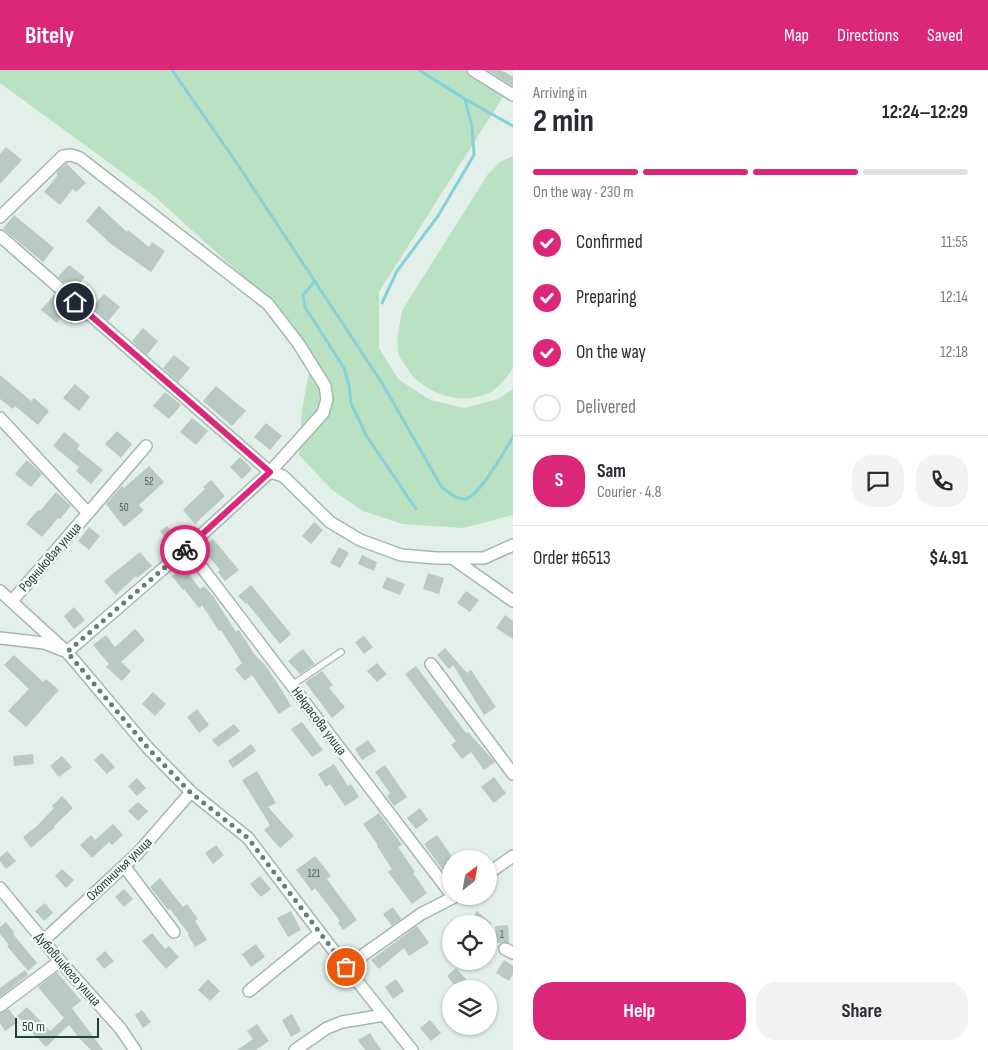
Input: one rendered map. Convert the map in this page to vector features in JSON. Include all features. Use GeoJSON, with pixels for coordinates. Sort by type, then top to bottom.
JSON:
{"type":"FeatureCollection","features":[{"type":"Feature","properties":{"kind":"street"},"geometry":{"type":"LineString","coordinates":[[473,70],[513,95]]}},
{"type":"Feature","properties":{"kind":"street"},"geometry":{"type":"LineString","coordinates":[[0,217],[63,156],[72,155],[80,158],[268,304],[298,343],[325,386],[327,399],[323,413],[270,472],[187,548],[67,652]]}},
{"type":"Feature","properties":{"kind":"street"},"geometry":{"type":"LineString","coordinates":[[0,236],[270,472],[283,476],[330,522],[360,540],[402,554],[436,558],[484,558],[513,545]]}},
{"type":"Feature","properties":{"kind":"street","name":"Родниковая улица"},"geometry":{"type":"LineString","coordinates":[[0,418],[88,513]]}},
{"type":"Feature","properties":{"kind":"street","name":"Родниковая улица"},"geometry":{"type":"LineString","coordinates":[[12,601],[146,446]]}},
{"type":"Feature","properties":{"kind":"street","name":"Некрасова улица"},"geometry":{"type":"LineString","coordinates":[[187,548],[442,882]]}},
{"type":"Feature","properties":{"kind":"street"},"geometry":{"type":"LineString","coordinates":[[452,558],[513,600]]}},
{"type":"Feature","properties":{"kind":"street"},"geometry":{"type":"LineString","coordinates":[[0,591],[67,652],[148,748],[190,792],[248,838],[412,1050]]}},
{"type":"Feature","properties":{"kind":"street"},"geometry":{"type":"LineString","coordinates":[[0,638],[44,643],[67,652]]}},
{"type":"Feature","properties":{"kind":"street"},"geometry":{"type":"LineString","coordinates":[[430,664],[513,774]]}},
{"type":"Feature","properties":{"kind":"street","name":"Охотничья улица"},"geometry":{"type":"LineString","coordinates":[[43,941],[137,854],[190,792]]}},
{"type":"Feature","properties":{"kind":"street"},"geometry":{"type":"LineString","coordinates":[[498,867],[513,856]]}},
{"type":"Feature","properties":{"kind":"street"},"geometry":{"type":"LineString","coordinates":[[124,866],[174,932]]}},
{"type":"Feature","properties":{"kind":"street","name":"Дубовицкого улица"},"geometry":{"type":"LineString","coordinates":[[0,888],[60,961],[120,1028],[135,1050]]}},
{"type":"Feature","properties":{"kind":"street"},"geometry":{"type":"LineString","coordinates":[[346,967],[421,914],[442,902]]}},
{"type":"Feature","properties":{"kind":"street"},"geometry":{"type":"LineString","coordinates":[[249,991],[320,933]]}},
{"type":"Feature","properties":{"kind":"street"},"geometry":{"type":"LineString","coordinates":[[0,1006],[60,961]]}},
{"type":"Feature","properties":{"kind":"street"},"geometry":{"type":"LineString","coordinates":[[295,1050],[327,1028],[342,1022],[384,1015]]}},
{"type":"Feature","properties":{"kind":"lane"},"geometry":{"type":"LineString","coordinates":[[292,685],[341,652]]}},
{"type":"Feature","properties":{"kind":"green space"},"geometry":{"type":"Polygon","coordinates":[[[0,70],[466,70],[506,92],[379,292],[379,348],[398,379],[430,400],[464,408],[498,399],[513,389],[513,515],[463,528],[403,524],[363,511],[331,489],[299,455],[302,409],[311,362],[269,300],[153,195],[0,83],[0,70]]]}},
{"type":"Feature","properties":{"kind":"green space"},"geometry":{"type":"Polygon","coordinates":[[[513,156],[513,368],[506,378],[489,393],[478,397],[455,398],[433,391],[423,385],[414,377],[399,355],[398,335],[403,309],[488,174],[500,162],[513,156]]]}},
{"type":"Feature","properties":{"kind":"building"},"geometry":{"type":"Polygon","coordinates":[[[487,70],[501,70],[513,77],[513,86],[487,70]]]}},
{"type":"Feature","properties":{"kind":"building"},"geometry":{"type":"Polygon","coordinates":[[[6,147],[22,160],[0,184],[0,154],[6,147]]]}},
{"type":"Feature","properties":{"kind":"building"},"geometry":{"type":"Polygon","coordinates":[[[66,163],[86,183],[76,192],[73,189],[60,205],[44,192],[58,175],[56,173],[66,163]]]}},
{"type":"Feature","properties":{"kind":"building"},"geometry":{"type":"Polygon","coordinates":[[[99,206],[127,232],[128,230],[149,247],[152,242],[165,251],[151,272],[111,244],[86,221],[99,206]]]}},
{"type":"Feature","properties":{"kind":"building"},"geometry":{"type":"Polygon","coordinates":[[[14,215],[54,248],[43,262],[3,229],[14,215]]]}},
{"type":"Feature","properties":{"kind":"building"},"geometry":{"type":"Polygon","coordinates":[[[69,265],[85,277],[74,290],[58,277],[69,265]]]}},
{"type":"Feature","properties":{"kind":"building"},"geometry":{"type":"Polygon","coordinates":[[[55,294],[64,302],[62,304],[68,309],[57,323],[41,310],[55,294]]]}},
{"type":"Feature","properties":{"kind":"building"},"geometry":{"type":"Polygon","coordinates":[[[104,294],[120,307],[108,321],[93,307],[104,294]]]}},
{"type":"Feature","properties":{"kind":"building"},"geometry":{"type":"Polygon","coordinates":[[[143,328],[158,341],[147,355],[132,341],[143,328]]]}},
{"type":"Feature","properties":{"kind":"building"},"geometry":{"type":"Polygon","coordinates":[[[174,355],[190,368],[178,382],[163,368],[174,355]]]}},
{"type":"Feature","properties":{"kind":"building"},"geometry":{"type":"Polygon","coordinates":[[[0,375],[31,401],[34,398],[49,411],[38,425],[15,406],[13,409],[0,399],[0,375]]]}},
{"type":"Feature","properties":{"kind":"building"},"geometry":{"type":"Polygon","coordinates":[[[75,384],[90,397],[79,411],[63,398],[75,384]]]}},
{"type":"Feature","properties":{"kind":"building"},"geometry":{"type":"Polygon","coordinates":[[[216,386],[246,411],[232,426],[203,401],[216,386]]]}},
{"type":"Feature","properties":{"kind":"building"},"geometry":{"type":"Polygon","coordinates":[[[165,392],[181,405],[169,419],[153,406],[165,392]]]}},
{"type":"Feature","properties":{"kind":"building"},"geometry":{"type":"Polygon","coordinates":[[[192,418],[208,431],[196,445],[180,432],[192,418]]]}},
{"type":"Feature","properties":{"kind":"building"},"geometry":{"type":"Polygon","coordinates":[[[266,423],[282,436],[270,450],[254,437],[266,423]]]}},
{"type":"Feature","properties":{"kind":"building"},"geometry":{"type":"Polygon","coordinates":[[[117,431],[132,444],[121,458],[105,444],[117,431]]]}},
{"type":"Feature","properties":{"kind":"building"},"geometry":{"type":"Polygon","coordinates":[[[64,432],[80,445],[77,449],[103,470],[91,484],[76,471],[79,467],[53,446],[64,432]]]}},
{"type":"Feature","properties":{"kind":"building"},"geometry":{"type":"Polygon","coordinates":[[[240,457],[252,469],[242,479],[230,467],[240,457]]]}},
{"type":"Feature","properties":{"kind":"building"},"geometry":{"type":"Polygon","coordinates":[[[27,460],[42,474],[31,487],[15,474],[27,460]]]}},
{"type":"Feature","properties":{"kind":"building"},"geometry":{"type":"Polygon","coordinates":[[[149,466],[164,482],[139,505],[144,510],[124,527],[106,504],[122,486],[124,488],[149,466]]]}},
{"type":"Feature","properties":{"kind":"building"},"geometry":{"type":"Polygon","coordinates":[[[211,480],[225,496],[195,524],[183,510],[205,489],[203,487],[211,480]]]}},
{"type":"Feature","properties":{"kind":"building"},"geometry":{"type":"Polygon","coordinates":[[[56,492],[71,506],[42,537],[26,524],[56,492]]]}},
{"type":"Feature","properties":{"kind":"building"},"geometry":{"type":"Polygon","coordinates":[[[314,522],[323,530],[311,544],[302,536],[314,522]]]}},
{"type":"Feature","properties":{"kind":"building"},"geometry":{"type":"Polygon","coordinates":[[[167,526],[178,539],[171,545],[160,531],[167,526]]]}},
{"type":"Feature","properties":{"kind":"building"},"geometry":{"type":"Polygon","coordinates":[[[89,527],[100,536],[89,550],[78,541],[89,527]]]}},
{"type":"Feature","properties":{"kind":"building"},"geometry":{"type":"Polygon","coordinates":[[[213,539],[239,570],[225,581],[218,572],[220,570],[202,548],[213,539]]]}},
{"type":"Feature","properties":{"kind":"building"},"geometry":{"type":"Polygon","coordinates":[[[339,547],[349,553],[340,568],[330,563],[339,547]]]}},
{"type":"Feature","properties":{"kind":"building"},"geometry":{"type":"Polygon","coordinates":[[[140,552],[152,566],[137,578],[136,576],[116,595],[104,581],[140,552]]]}},
{"type":"Feature","properties":{"kind":"building"},"geometry":{"type":"Polygon","coordinates":[[[362,555],[377,562],[374,571],[358,564],[362,555]]]}},
{"type":"Feature","properties":{"kind":"building"},"geometry":{"type":"Polygon","coordinates":[[[184,567],[200,589],[204,586],[213,596],[236,632],[239,630],[254,654],[265,665],[291,706],[279,714],[252,675],[245,681],[235,669],[242,663],[221,630],[219,631],[202,605],[199,608],[172,576],[184,567]]]}},
{"type":"Feature","properties":{"kind":"building"},"geometry":{"type":"Polygon","coordinates":[[[428,573],[444,578],[439,594],[423,589],[428,573]]]}},
{"type":"Feature","properties":{"kind":"building"},"geometry":{"type":"Polygon","coordinates":[[[387,577],[405,584],[400,595],[382,588],[387,577]]]}},
{"type":"Feature","properties":{"kind":"building"},"geometry":{"type":"Polygon","coordinates":[[[251,585],[291,634],[280,644],[247,603],[238,596],[251,585]]]}},
{"type":"Feature","properties":{"kind":"building"},"geometry":{"type":"Polygon","coordinates":[[[466,591],[479,600],[470,612],[457,603],[466,591]]]}},
{"type":"Feature","properties":{"kind":"building"},"geometry":{"type":"Polygon","coordinates":[[[74,607],[85,620],[74,629],[64,616],[74,607]]]}},
{"type":"Feature","properties":{"kind":"building"},"geometry":{"type":"Polygon","coordinates":[[[505,615],[513,621],[513,639],[496,628],[505,615]]]}},
{"type":"Feature","properties":{"kind":"building"},"geometry":{"type":"Polygon","coordinates":[[[135,629],[145,640],[121,662],[131,671],[122,681],[106,667],[109,664],[93,645],[106,635],[115,647],[135,629]]]}},
{"type":"Feature","properties":{"kind":"building"},"geometry":{"type":"Polygon","coordinates":[[[364,636],[373,647],[364,654],[355,642],[364,636]]]}},
{"type":"Feature","properties":{"kind":"building"},"geometry":{"type":"Polygon","coordinates":[[[445,648],[467,673],[471,670],[496,707],[484,715],[453,665],[449,669],[437,655],[445,648]]]}},
{"type":"Feature","properties":{"kind":"building"},"geometry":{"type":"Polygon","coordinates":[[[303,649],[315,664],[300,674],[288,661],[303,649]]]}},
{"type":"Feature","properties":{"kind":"building"},"geometry":{"type":"Polygon","coordinates":[[[14,655],[43,682],[46,679],[59,690],[26,727],[8,711],[29,689],[4,665],[14,655]]]}},
{"type":"Feature","properties":{"kind":"building"},"geometry":{"type":"Polygon","coordinates":[[[377,663],[387,674],[377,682],[367,671],[377,663]]]}},
{"type":"Feature","properties":{"kind":"building"},"geometry":{"type":"Polygon","coordinates":[[[416,666],[466,733],[468,732],[495,762],[484,770],[471,752],[462,759],[451,745],[456,741],[405,674],[416,666]]]}},
{"type":"Feature","properties":{"kind":"building"},"geometry":{"type":"Polygon","coordinates":[[[322,671],[333,685],[329,688],[345,707],[332,718],[305,682],[322,671]]]}},
{"type":"Feature","properties":{"kind":"building"},"geometry":{"type":"Polygon","coordinates":[[[153,692],[166,704],[155,716],[142,704],[153,692]]]}},
{"type":"Feature","properties":{"kind":"building"},"geometry":{"type":"Polygon","coordinates":[[[197,709],[209,725],[199,733],[187,717],[197,709]]]}},
{"type":"Feature","properties":{"kind":"building"},"geometry":{"type":"Polygon","coordinates":[[[302,722],[323,750],[312,757],[291,729],[302,722]]]}},
{"type":"Feature","properties":{"kind":"building"},"geometry":{"type":"Polygon","coordinates":[[[234,724],[240,731],[218,747],[212,740],[234,724]]]}},
{"type":"Feature","properties":{"kind":"building"},"geometry":{"type":"Polygon","coordinates":[[[368,740],[376,751],[362,760],[355,749],[368,740]]]}},
{"type":"Feature","properties":{"kind":"building"},"geometry":{"type":"Polygon","coordinates":[[[251,744],[256,751],[233,768],[228,761],[251,744]]]}},
{"type":"Feature","properties":{"kind":"building"},"geometry":{"type":"Polygon","coordinates":[[[102,753],[115,767],[107,774],[94,760],[102,753]]]}},
{"type":"Feature","properties":{"kind":"building"},"geometry":{"type":"Polygon","coordinates":[[[33,754],[34,764],[14,766],[13,756],[33,754]]]}},
{"type":"Feature","properties":{"kind":"building"},"geometry":{"type":"Polygon","coordinates":[[[62,756],[72,767],[59,777],[50,766],[62,756]]]}},
{"type":"Feature","properties":{"kind":"building"},"geometry":{"type":"Polygon","coordinates":[[[334,764],[348,786],[351,784],[359,797],[345,806],[330,784],[326,787],[318,774],[334,764]]]}},
{"type":"Feature","properties":{"kind":"building"},"geometry":{"type":"Polygon","coordinates":[[[385,765],[407,797],[394,806],[387,796],[390,793],[375,772],[385,765]]]}},
{"type":"Feature","properties":{"kind":"building"},"geometry":{"type":"Polygon","coordinates":[[[257,771],[276,803],[268,807],[294,836],[280,848],[264,830],[270,825],[242,780],[257,771]]]}},
{"type":"Feature","properties":{"kind":"building"},"geometry":{"type":"Polygon","coordinates":[[[494,777],[506,793],[494,803],[481,787],[494,777]]]}},
{"type":"Feature","properties":{"kind":"building"},"geometry":{"type":"Polygon","coordinates":[[[137,778],[146,788],[137,796],[128,786],[137,778]]]}},
{"type":"Feature","properties":{"kind":"building"},"geometry":{"type":"Polygon","coordinates":[[[62,796],[73,808],[31,848],[23,837],[37,826],[54,808],[52,806],[62,796]]]}},
{"type":"Feature","properties":{"kind":"building"},"geometry":{"type":"Polygon","coordinates":[[[138,802],[148,811],[138,821],[128,811],[138,802]]]}},
{"type":"Feature","properties":{"kind":"building"},"geometry":{"type":"Polygon","coordinates":[[[420,808],[428,820],[416,829],[407,818],[420,808]]]}},
{"type":"Feature","properties":{"kind":"building"},"geometry":{"type":"Polygon","coordinates":[[[379,813],[402,845],[398,847],[427,893],[412,904],[388,872],[392,869],[363,824],[379,813]]]}},
{"type":"Feature","properties":{"kind":"building"},"geometry":{"type":"Polygon","coordinates":[[[113,824],[123,835],[112,845],[109,842],[92,858],[80,845],[91,835],[95,840],[113,824]]]}},
{"type":"Feature","properties":{"kind":"building"},"geometry":{"type":"Polygon","coordinates":[[[437,835],[448,850],[442,850],[442,869],[424,844],[437,835]]]}},
{"type":"Feature","properties":{"kind":"building"},"geometry":{"type":"Polygon","coordinates":[[[216,845],[224,855],[213,864],[205,853],[216,845]]]}},
{"type":"Feature","properties":{"kind":"building"},"geometry":{"type":"Polygon","coordinates":[[[7,851],[16,861],[6,869],[0,861],[0,857],[7,851]]]}},
{"type":"Feature","properties":{"kind":"building"},"geometry":{"type":"Polygon","coordinates":[[[315,856],[331,876],[327,879],[357,920],[343,930],[338,923],[340,921],[315,888],[312,891],[296,870],[315,856]]]}},
{"type":"Feature","properties":{"kind":"building"},"geometry":{"type":"Polygon","coordinates":[[[62,869],[74,880],[66,888],[55,876],[62,869]]]}},
{"type":"Feature","properties":{"kind":"building"},"geometry":{"type":"Polygon","coordinates":[[[260,876],[271,889],[261,897],[250,884],[260,876]]]}},
{"type":"Feature","properties":{"kind":"building"},"geometry":{"type":"Polygon","coordinates":[[[160,878],[183,907],[187,904],[198,919],[195,921],[207,940],[195,947],[189,934],[150,887],[160,878]]]}},
{"type":"Feature","properties":{"kind":"building"},"geometry":{"type":"Polygon","coordinates":[[[124,889],[133,899],[124,907],[115,897],[124,889]]]}},
{"type":"Feature","properties":{"kind":"building"},"geometry":{"type":"Polygon","coordinates":[[[45,903],[53,913],[44,921],[35,911],[45,903]]]}},
{"type":"Feature","properties":{"kind":"building"},"geometry":{"type":"Polygon","coordinates":[[[393,907],[401,919],[392,926],[383,914],[393,907]]]}},
{"type":"Feature","properties":{"kind":"building"},"geometry":{"type":"Polygon","coordinates":[[[291,911],[301,930],[288,937],[277,918],[291,911]]]}},
{"type":"Feature","properties":{"kind":"building"},"geometry":{"type":"Polygon","coordinates":[[[6,922],[14,932],[13,934],[37,963],[28,971],[7,946],[9,945],[0,934],[0,927],[6,922]]]}},
{"type":"Feature","properties":{"kind":"building"},"geometry":{"type":"Polygon","coordinates":[[[508,925],[509,943],[497,943],[497,926],[508,925]]]}},
{"type":"Feature","properties":{"kind":"building"},"geometry":{"type":"Polygon","coordinates":[[[417,926],[429,943],[409,956],[404,948],[379,969],[371,960],[417,926]]]}},
{"type":"Feature","properties":{"kind":"building"},"geometry":{"type":"Polygon","coordinates":[[[152,933],[165,949],[169,946],[179,957],[166,969],[142,941],[152,933]]]}},
{"type":"Feature","properties":{"kind":"building"},"geometry":{"type":"Polygon","coordinates":[[[256,944],[265,957],[251,967],[242,954],[256,944]]]}},
{"type":"Feature","properties":{"kind":"building"},"geometry":{"type":"Polygon","coordinates":[[[105,951],[114,961],[104,969],[96,959],[105,951]]]}},
{"type":"Feature","properties":{"kind":"building"},"geometry":{"type":"Polygon","coordinates":[[[504,960],[513,966],[513,974],[509,981],[496,973],[504,960]]]}},
{"type":"Feature","properties":{"kind":"building"},"geometry":{"type":"Polygon","coordinates":[[[25,970],[28,975],[0,997],[0,988],[25,970]]]}},
{"type":"Feature","properties":{"kind":"building"},"geometry":{"type":"Polygon","coordinates":[[[454,970],[458,970],[466,979],[450,980],[447,976],[454,970]]]}},
{"type":"Feature","properties":{"kind":"building"},"geometry":{"type":"Polygon","coordinates":[[[57,972],[81,1001],[72,1008],[103,1050],[91,1050],[69,1025],[46,1047],[17,1016],[27,1007],[50,1031],[64,1018],[38,987],[57,972]]]}},
{"type":"Feature","properties":{"kind":"building"},"geometry":{"type":"Polygon","coordinates":[[[208,979],[220,991],[210,1001],[198,990],[208,979]]]}},
{"type":"Feature","properties":{"kind":"building"},"geometry":{"type":"Polygon","coordinates":[[[396,979],[404,991],[393,999],[385,987],[396,979]]]}},
{"type":"Feature","properties":{"kind":"building"},"geometry":{"type":"Polygon","coordinates":[[[9,1009],[18,1022],[5,1031],[0,1023],[0,1013],[9,1009]]]}},
{"type":"Feature","properties":{"kind":"building"},"geometry":{"type":"Polygon","coordinates":[[[142,1010],[151,1022],[143,1028],[135,1015],[142,1010]]]}},
{"type":"Feature","properties":{"kind":"building"},"geometry":{"type":"Polygon","coordinates":[[[292,1014],[301,1031],[291,1037],[282,1020],[292,1014]]]}},
{"type":"Feature","properties":{"kind":"building"},"geometry":{"type":"Polygon","coordinates":[[[430,1020],[441,1033],[431,1041],[420,1028],[430,1020]]]}},
{"type":"Feature","properties":{"kind":"building"},"geometry":{"type":"Polygon","coordinates":[[[257,1024],[269,1041],[256,1050],[237,1050],[253,1039],[247,1031],[257,1024]]]}},
{"type":"Feature","properties":{"kind":"building"},"geometry":{"type":"Polygon","coordinates":[[[370,1033],[381,1050],[365,1050],[358,1040],[370,1033]]]}},
{"type":"Feature","properties":{"kind":"waterway"},"geometry":{"type":"LineString","coordinates":[[172,70],[236,162],[382,383],[441,486],[458,498],[465,499],[471,497],[484,482],[513,437]]}},
{"type":"Feature","properties":{"kind":"waterway"},"geometry":{"type":"LineString","coordinates":[[419,70],[513,126]]}},
{"type":"Feature","properties":{"kind":"waterway"},"geometry":{"type":"LineString","coordinates":[[382,303],[397,271],[438,216],[474,155],[472,127],[465,99]]}},
{"type":"Feature","properties":{"kind":"waterway"},"geometry":{"type":"LineString","coordinates":[[315,281],[303,295],[305,307],[344,368],[349,385],[351,403],[366,435],[416,509]]}},
{"type":"Feature","properties":{"kind":"way so far"},"geometry":{"type":"LineString","coordinates":[[185,550],[67,652],[148,748],[190,792],[248,838],[346,967]]}},
{"type":"Feature","properties":{"kind":"route"},"geometry":{"type":"LineString","coordinates":[[75,302],[270,472],[185,550]]}}]}
